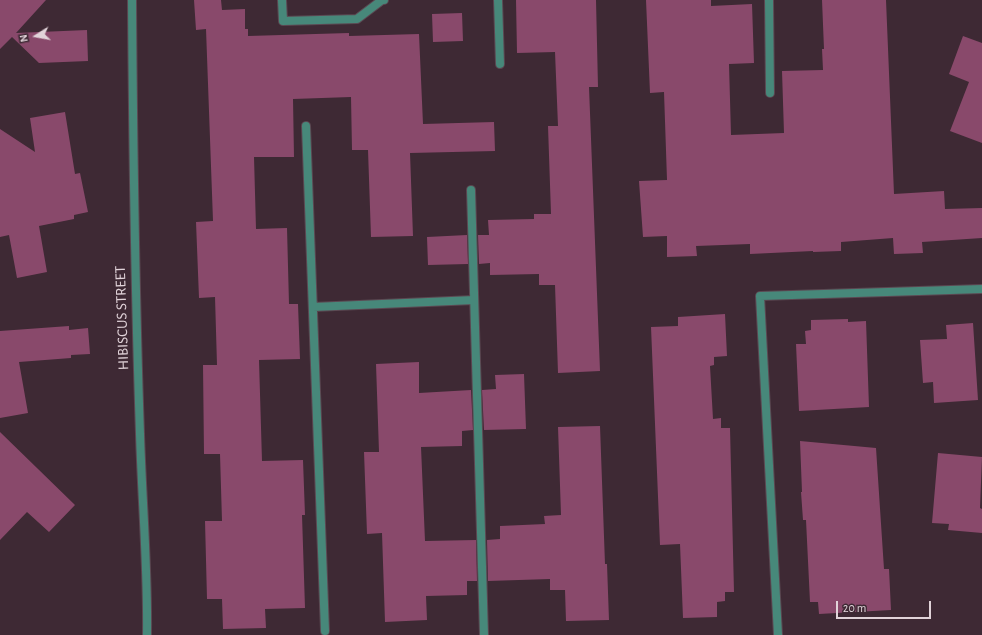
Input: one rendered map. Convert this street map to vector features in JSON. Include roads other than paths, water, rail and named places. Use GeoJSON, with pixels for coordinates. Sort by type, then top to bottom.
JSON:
{"type":"FeatureCollection","features":[{"type":"Feature","properties":{"kind":"street","name":"HIBISCUS STREET"},"geometry":{"type":"LineString","coordinates":[[132,0],[134,217],[140,435],[147,591],[147,635]]}},
{"type":"Feature","properties":{"kind":"street"},"geometry":{"type":"LineString","coordinates":[[282,0],[283,21],[357,19],[384,0]]}},
{"type":"Feature","properties":{"kind":"street"},"geometry":{"type":"LineString","coordinates":[[498,0],[500,64]]}},
{"type":"Feature","properties":{"kind":"street"},"geometry":{"type":"LineString","coordinates":[[769,0],[770,93]]}},
{"type":"Feature","properties":{"kind":"street"},"geometry":{"type":"LineString","coordinates":[[306,126],[325,631]]}},
{"type":"Feature","properties":{"kind":"street"},"geometry":{"type":"LineString","coordinates":[[471,190],[484,635]]}},
{"type":"Feature","properties":{"kind":"street"},"geometry":{"type":"LineString","coordinates":[[778,635],[760,296],[982,289]]}},
{"type":"Feature","properties":{"kind":"street"},"geometry":{"type":"LineString","coordinates":[[313,307],[474,300]]}}]}
